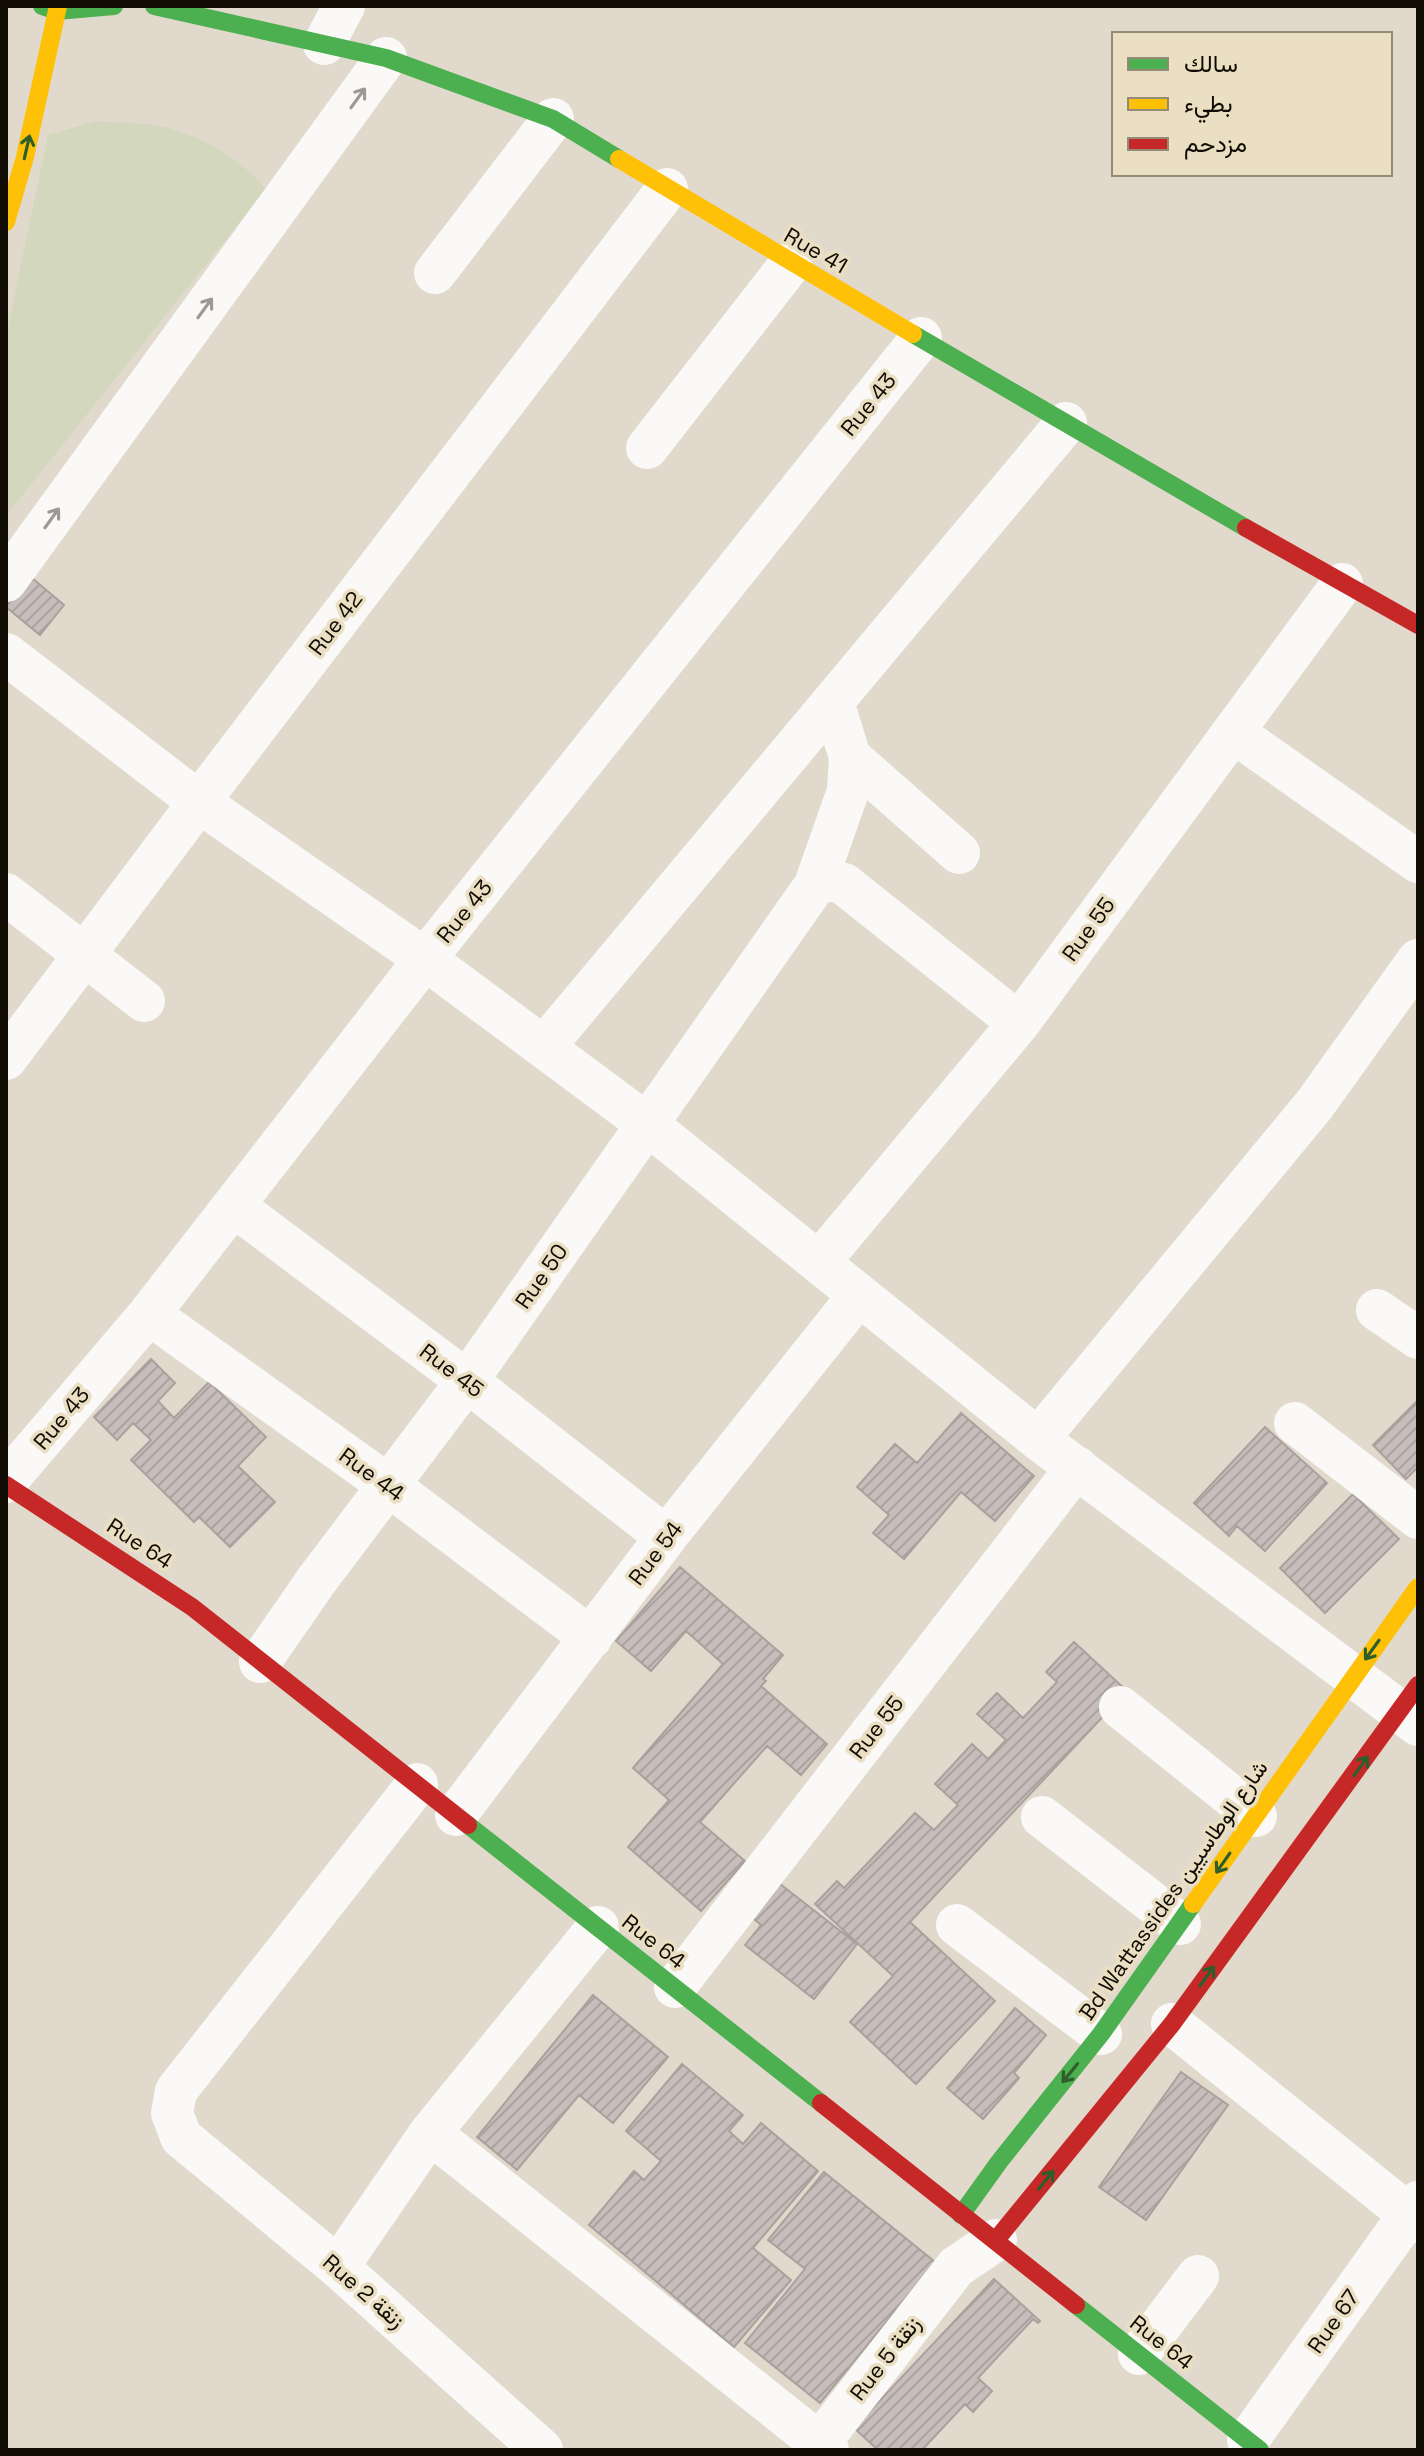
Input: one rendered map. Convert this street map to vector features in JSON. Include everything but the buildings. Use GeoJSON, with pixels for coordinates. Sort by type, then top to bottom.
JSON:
{"type":"FeatureCollection","features":[{"type":"Feature","properties":{"kind":"street"},"geometry":{"type":"LineString","coordinates":[[6,222],[25,157],[52,8],[114,6]]}},
{"type":"Feature","properties":{"kind":"street","name":"Rue 41"},"geometry":{"type":"LineString","coordinates":[[154,6],[386,58],[553,119],[791,263],[1342,584],[1418,625]]}},
{"type":"Feature","properties":{"kind":"street"},"geometry":{"type":"LineString","coordinates":[[324,44],[344,6]]}},
{"type":"Feature","properties":{"kind":"street"},"geometry":{"type":"LineString","coordinates":[[6,581],[386,58]]}},
{"type":"Feature","properties":{"kind":"street"},"geometry":{"type":"LineString","coordinates":[[435,273],[553,119]]}},
{"type":"Feature","properties":{"kind":"street","name":"Rue 42"},"geometry":{"type":"LineString","coordinates":[[6,1059],[667,189]]}},
{"type":"Feature","properties":{"kind":"street"},"geometry":{"type":"LineString","coordinates":[[647,448],[791,263]]}},
{"type":"Feature","properties":{"kind":"street","name":"Rue 43"},"geometry":{"type":"LineString","coordinates":[[6,1484],[149,1314],[425,959],[921,338]]}},
{"type":"Feature","properties":{"kind":"street"},"geometry":{"type":"LineString","coordinates":[[544,1047],[1066,423]]}},
{"type":"Feature","properties":{"kind":"street","name":"Rue 55"},"geometry":{"type":"LineString","coordinates":[[820,1261],[1019,1023],[1342,584]]}},
{"type":"Feature","properties":{"kind":"street"},"geometry":{"type":"LineString","coordinates":[[6,654],[199,802],[425,959],[647,1124],[1038,1439],[1354,1676],[1412,1707],[1172,2024],[996,2240]]}},
{"type":"Feature","properties":{"kind":"street"},"geometry":{"type":"LineString","coordinates":[[833,702],[850,757],[959,853]]}},
{"type":"Feature","properties":{"kind":"street"},"geometry":{"type":"LineString","coordinates":[[1233,732],[1418,862]]}},
{"type":"Feature","properties":{"kind":"street","name":"Rue 50"},"geometry":{"type":"LineString","coordinates":[[260,1662],[316,1581],[467,1381],[815,885],[848,791],[850,757]]}},
{"type":"Feature","properties":{"kind":"street"},"geometry":{"type":"LineString","coordinates":[[815,885],[831,880],[844,884],[1019,1023]]}},
{"type":"Feature","properties":{"kind":"street"},"geometry":{"type":"LineString","coordinates":[[6,894],[144,1001]]}},
{"type":"Feature","properties":{"kind":"street"},"geometry":{"type":"LineString","coordinates":[[1038,1439],[1315,1104],[1418,960]]}},
{"type":"Feature","properties":{"kind":"street","name":"Rue 45"},"geometry":{"type":"LineString","coordinates":[[234,1206],[467,1381],[666,1537]]}},
{"type":"Feature","properties":{"kind":"street","name":"Rue 54"},"geometry":{"type":"LineString","coordinates":[[456,1815],[666,1537],[859,1295]]}},
{"type":"Feature","properties":{"kind":"street"},"geometry":{"type":"LineString","coordinates":[[1377,1310],[1418,1338]]}},
{"type":"Feature","properties":{"kind":"street","name":"Rue 44"},"geometry":{"type":"LineString","coordinates":[[149,1314],[388,1485],[591,1638]]}},
{"type":"Feature","properties":{"kind":"street"},"geometry":{"type":"LineString","coordinates":[[1295,1423],[1418,1518]]}},
{"type":"Feature","properties":{"kind":"street","name":"Rue 55"},"geometry":{"type":"LineString","coordinates":[[675,1987],[1077,1467]]}},
{"type":"Feature","properties":{"kind":"street","name":"Rue 64"},"geometry":{"type":"LineString","coordinates":[[6,1484],[192,1607],[1254,2445]]}},
{"type":"Feature","properties":{"kind":"street","name":"Bd Wattassides شارع الوطاسيين"},"geometry":{"type":"LineString","coordinates":[[961,2215],[1101,2034],[1418,1587]]}},
{"type":"Feature","properties":{"kind":"street"},"geometry":{"type":"LineString","coordinates":[[1120,1707],[1256,1816]]}},
{"type":"Feature","properties":{"kind":"street","name":"Rue 2 زنقة"},"geometry":{"type":"LineString","coordinates":[[417,1784],[176,2091],[172,2113],[181,2137],[338,2267],[542,2450]]}},
{"type":"Feature","properties":{"kind":"street"},"geometry":{"type":"LineString","coordinates":[[1042,1817],[1180,1924]]}},
{"type":"Feature","properties":{"kind":"street"},"geometry":{"type":"LineString","coordinates":[[957,1925],[1101,2034]]}},
{"type":"Feature","properties":{"kind":"street"},"geometry":{"type":"LineString","coordinates":[[338,2267],[430,2133],[598,1927]]}},
{"type":"Feature","properties":{"kind":"street"},"geometry":{"type":"LineString","coordinates":[[1172,2024],[1415,2212]]}},
{"type":"Feature","properties":{"kind":"street"},"geometry":{"type":"LineString","coordinates":[[430,2133],[820,2448]]}},
{"type":"Feature","properties":{"kind":"street","name":"Rue 67"},"geometry":{"type":"LineString","coordinates":[[1254,2445],[1415,2212]]}},
{"type":"Feature","properties":{"kind":"street"},"geometry":{"type":"LineString","coordinates":[[956,2267],[961,2215]]}},
{"type":"Feature","properties":{"kind":"street","name":"Rue 5 زنقة"},"geometry":{"type":"LineString","coordinates":[[820,2448],[956,2267],[996,2240]]}},
{"type":"Feature","properties":{"kind":"street"},"geometry":{"type":"LineString","coordinates":[[1139,2354],[1198,2276]]}},
{"type":"Feature","properties":{"kind":"green space"},"geometry":{"type":"Polygon","coordinates":[[[96,121],[157,125],[193,136],[233,159],[266,189],[6,516],[6,336],[48,135],[96,121]]]}},
{"type":"Feature","properties":{"kind":"traffic: fast"},"geometry":{"type":"LineString","coordinates":[[42,6],[57,11],[114,6]]}},
{"type":"Feature","properties":{"kind":"traffic: fast"},"geometry":{"type":"LineString","coordinates":[[154,6],[386,58],[553,119],[619,159]]}},
{"type":"Feature","properties":{"kind":"traffic: fast"},"geometry":{"type":"LineString","coordinates":[[913,334],[1246,528]]}},
{"type":"Feature","properties":{"kind":"traffic: fast"},"geometry":{"type":"LineString","coordinates":[[468,1825],[821,2103]]}},
{"type":"Feature","properties":{"kind":"traffic: fast"},"geometry":{"type":"LineString","coordinates":[[961,2215],[1101,2034],[1193,1904]]}},
{"type":"Feature","properties":{"kind":"traffic: fast"},"geometry":{"type":"LineString","coordinates":[[1076,2305],[1260,2450]]}},
{"type":"Feature","properties":{"kind":"traffic: slow"},"geometry":{"type":"LineString","coordinates":[[6,222],[25,157],[58,6]]}},
{"type":"Feature","properties":{"kind":"traffic: slow"},"geometry":{"type":"LineString","coordinates":[[619,159],[913,334]]}},
{"type":"Feature","properties":{"kind":"traffic: slow"},"geometry":{"type":"LineString","coordinates":[[1193,1904],[1418,1587]]}},
{"type":"Feature","properties":{"kind":"traffic: jam"},"geometry":{"type":"LineString","coordinates":[[1246,528],[1418,625]]}},
{"type":"Feature","properties":{"kind":"traffic: jam"},"geometry":{"type":"LineString","coordinates":[[6,1485],[192,1607],[468,1825]]}},
{"type":"Feature","properties":{"kind":"traffic: jam"},"geometry":{"type":"LineString","coordinates":[[996,2240],[1172,2024],[1418,1685]]}},
{"type":"Feature","properties":{"kind":"traffic: jam"},"geometry":{"type":"LineString","coordinates":[[821,2103],[1076,2305]]}}]}
